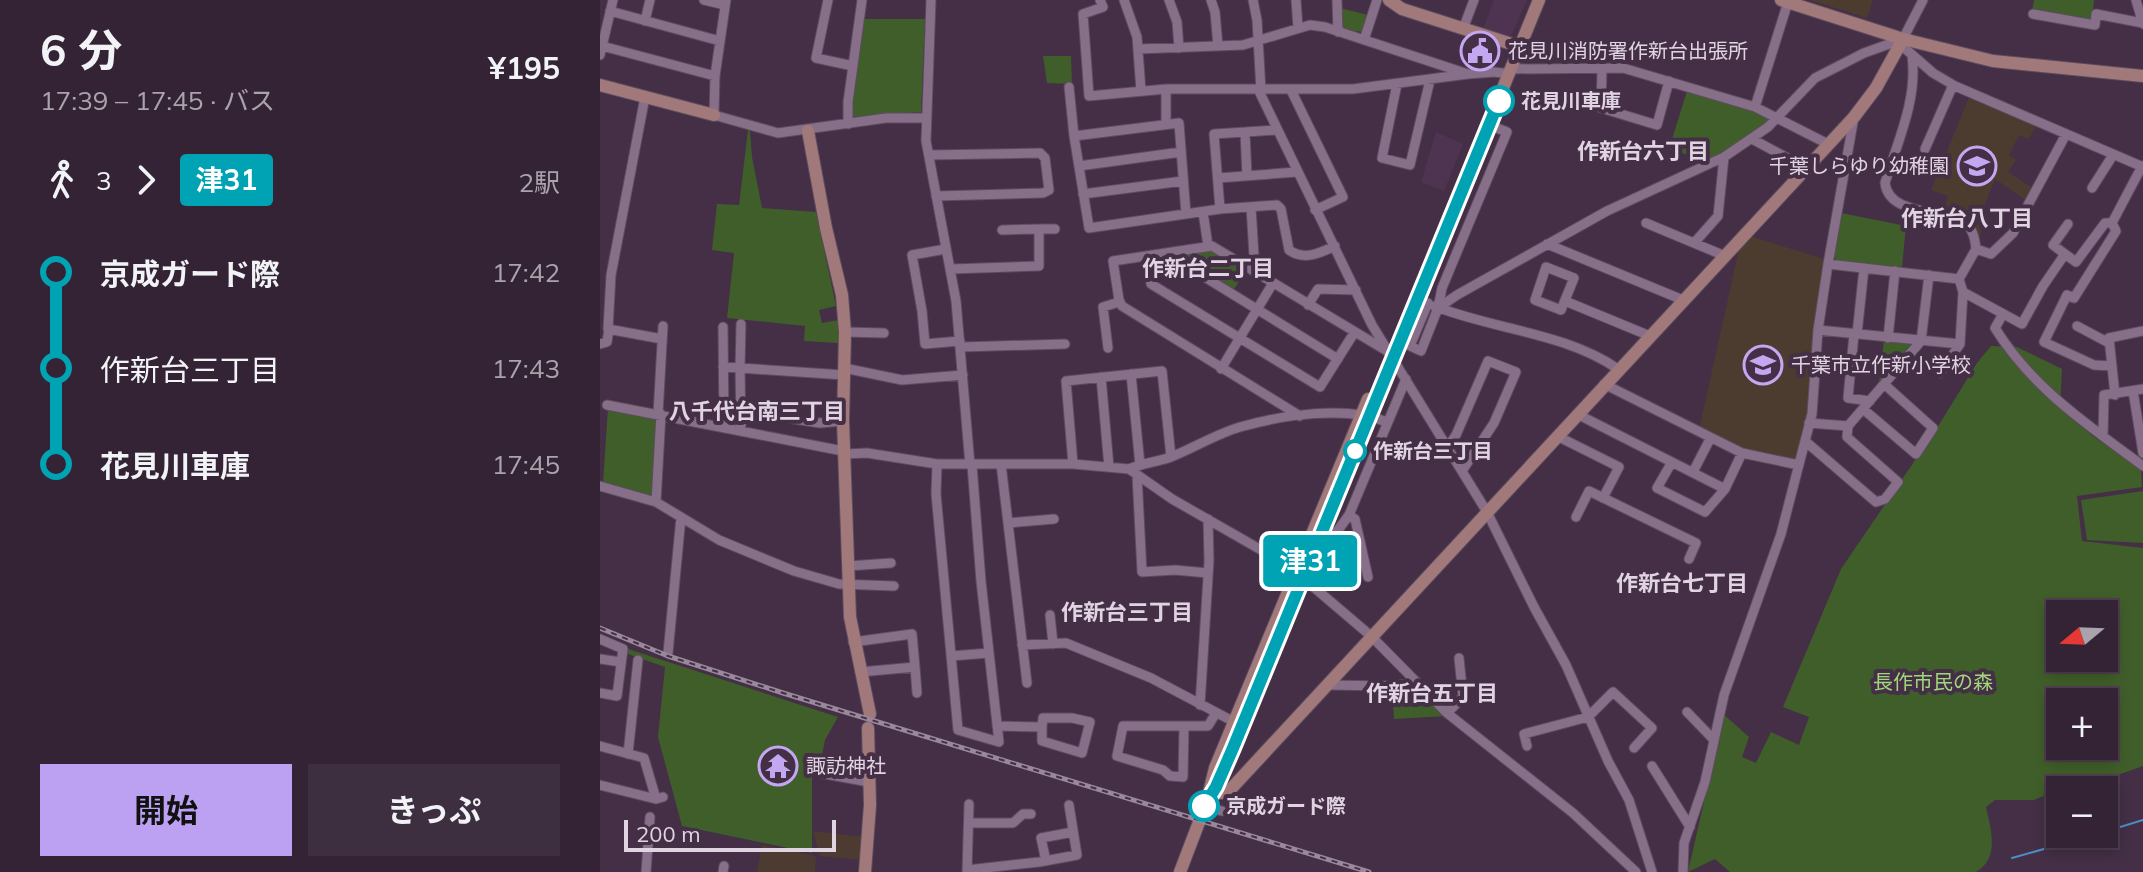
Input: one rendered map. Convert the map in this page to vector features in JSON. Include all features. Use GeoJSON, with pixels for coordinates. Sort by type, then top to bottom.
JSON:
{"type":"FeatureCollection","features":[{"type":"Feature","properties":{"kind":"street"},"geometry":{"type":"LineString","coordinates":[[613,0],[601,51],[715,76]]}},
{"type":"Feature","properties":{"kind":"street"},"geometry":{"type":"LineString","coordinates":[[645,21],[650,0]]}},
{"type":"Feature","properties":{"kind":"street"},"geometry":{"type":"LineString","coordinates":[[704,0],[726,3],[715,76],[714,115]]}},
{"type":"Feature","properties":{"kind":"street"},"geometry":{"type":"LineString","coordinates":[[828,0],[816,58],[853,66]]}},
{"type":"Feature","properties":{"kind":"street"},"geometry":{"type":"LineString","coordinates":[[848,124],[862,0]]}},
{"type":"Feature","properties":{"kind":"street"},"geometry":{"type":"LineString","coordinates":[[931,0],[925,118],[951,269],[960,344],[999,742],[958,730],[936,494],[937,464]]}},
{"type":"Feature","properties":{"kind":"street"},"geometry":{"type":"LineString","coordinates":[[1100,0],[1103,7],[1083,14],[1089,96],[1166,89],[1353,89],[1468,74],[1623,68],[1755,107],[1828,144]]}},
{"type":"Feature","properties":{"kind":"street"},"geometry":{"type":"LineString","coordinates":[[1124,0],[1134,26],[1141,91]]}},
{"type":"Feature","properties":{"kind":"street"},"geometry":{"type":"LineString","coordinates":[[1169,0],[1177,22],[1179,48]]}},
{"type":"Feature","properties":{"kind":"street"},"geometry":{"type":"LineString","coordinates":[[1211,0],[1218,46]]}},
{"type":"Feature","properties":{"kind":"street"},"geometry":{"type":"LineString","coordinates":[[1253,0],[1260,91],[1276,130],[1390,355],[1487,512],[1566,665],[1629,800],[1652,872]]}},
{"type":"Feature","properties":{"kind":"street"},"geometry":{"type":"LineString","coordinates":[[1296,0],[1298,28]]}},
{"type":"Feature","properties":{"kind":"street"},"geometry":{"type":"LineString","coordinates":[[1337,0],[1338,32]]}},
{"type":"Feature","properties":{"kind":"street"},"geometry":{"type":"LineString","coordinates":[[1364,40],[1377,0]]}},
{"type":"Feature","properties":{"kind":"street"},"geometry":{"type":"LineString","coordinates":[[1389,0],[1402,9],[1521,47]]}},
{"type":"Feature","properties":{"kind":"street"},"geometry":{"type":"LineString","coordinates":[[1463,29],[1474,0]]}},
{"type":"Feature","properties":{"kind":"street"},"geometry":{"type":"LineString","coordinates":[[1489,125],[1507,132],[1442,288],[1438,308],[1421,351],[1410,346],[1426,275],[1539,0]]}},
{"type":"Feature","properties":{"kind":"street"},"geometry":{"type":"LineString","coordinates":[[1209,797],[1229,791],[1854,117],[1876,88],[1923,0]]}},
{"type":"Feature","properties":{"kind":"street"},"geometry":{"type":"LineString","coordinates":[[2033,14],[2095,25],[2096,14],[2143,23],[2136,0]]}},
{"type":"Feature","properties":{"kind":"street"},"geometry":{"type":"LineString","coordinates":[[1755,107],[1784,1],[1902,42],[1993,61],[2143,76]]}},
{"type":"Feature","properties":{"kind":"street"},"geometry":{"type":"LineString","coordinates":[[610,11],[720,41]]}},
{"type":"Feature","properties":{"kind":"street"},"geometry":{"type":"LineString","coordinates":[[1138,49],[1243,45],[1298,28],[1318,26],[1468,74]]}},
{"type":"Feature","properties":{"kind":"street"},"geometry":{"type":"LineString","coordinates":[[1902,42],[1912,56],[1953,85],[2065,136],[2143,167],[2112,223]]}},
{"type":"Feature","properties":{"kind":"street"},"geometry":{"type":"LineString","coordinates":[[1438,308],[1607,211],[1724,157],[1779,117],[1815,78],[1864,53],[1902,42]]}},
{"type":"Feature","properties":{"kind":"street"},"geometry":{"type":"LineString","coordinates":[[1912,56],[1915,73],[1910,103],[1885,183],[1886,191],[1897,203],[1966,224],[1974,235],[1976,249],[1959,279],[1963,292],[1960,344],[1940,373]]}},
{"type":"Feature","properties":{"kind":"street"},"geometry":{"type":"LineString","coordinates":[[1602,69],[1601,108],[1657,125],[1669,81]]}},
{"type":"Feature","properties":{"kind":"street"},"geometry":{"type":"LineString","coordinates":[[1397,84],[1382,158],[1410,165],[1430,80]]}},
{"type":"Feature","properties":{"kind":"street"},"geometry":{"type":"LineString","coordinates":[[600,85],[778,133],[886,118],[925,118]]}},
{"type":"Feature","properties":{"kind":"street"},"geometry":{"type":"LineString","coordinates":[[1925,149],[1953,85]]}},
{"type":"Feature","properties":{"kind":"street"},"geometry":{"type":"LineString","coordinates":[[1069,87],[1089,228],[1220,209],[1277,205],[1281,209],[1289,250],[1295,255],[1316,255],[1335,246]]}},
{"type":"Feature","properties":{"kind":"street"},"geometry":{"type":"LineString","coordinates":[[1166,89],[1166,124]]}},
{"type":"Feature","properties":{"kind":"street"},"geometry":{"type":"LineString","coordinates":[[1291,90],[1343,197],[1315,210]]}},
{"type":"Feature","properties":{"kind":"street"},"geometry":{"type":"LineString","coordinates":[[600,344],[607,342],[611,275],[645,97]]}},
{"type":"Feature","properties":{"kind":"street"},"geometry":{"type":"LineString","coordinates":[[1683,872],[1684,843],[1705,782],[1724,695],[1781,534],[1812,414],[1818,330],[1854,117]]}},
{"type":"Feature","properties":{"kind":"street"},"geometry":{"type":"LineString","coordinates":[[1074,136],[1179,123],[1186,214]]}},
{"type":"Feature","properties":{"kind":"street"},"geometry":{"type":"LineString","coordinates":[[1220,209],[1214,134],[1276,130]]}},
{"type":"Feature","properties":{"kind":"street"},"geometry":{"type":"LineString","coordinates":[[808,131],[842,295],[845,332],[843,421],[849,585],[853,642],[869,721],[870,805],[865,872]]}},
{"type":"Feature","properties":{"kind":"street"},"geometry":{"type":"LineString","coordinates":[[1245,132],[1247,176]]}},
{"type":"Feature","properties":{"kind":"street"},"geometry":{"type":"LineString","coordinates":[[1976,249],[1991,254],[2013,233],[2065,136]]}},
{"type":"Feature","properties":{"kind":"street"},"geometry":{"type":"LineString","coordinates":[[1752,139],[1806,168]]}},
{"type":"Feature","properties":{"kind":"street"},"geometry":{"type":"LineString","coordinates":[[1079,166],[1181,152]]}},
{"type":"Feature","properties":{"kind":"street"},"geometry":{"type":"LineString","coordinates":[[929,155],[1040,153],[1045,158],[1047,192],[936,196]]}},
{"type":"Feature","properties":{"kind":"street"},"geometry":{"type":"LineString","coordinates":[[2092,188],[2113,155]]}},
{"type":"Feature","properties":{"kind":"street"},"geometry":{"type":"LineString","coordinates":[[1695,242],[1718,216],[1724,157]]}},
{"type":"Feature","properties":{"kind":"street"},"geometry":{"type":"LineString","coordinates":[[1218,178],[1297,172]]}},
{"type":"Feature","properties":{"kind":"street"},"geometry":{"type":"LineString","coordinates":[[1083,194],[1183,181]]}},
{"type":"Feature","properties":{"kind":"street"},"geometry":{"type":"LineString","coordinates":[[1251,207],[1255,272]]}},
{"type":"Feature","properties":{"kind":"street"},"geometry":{"type":"LineString","coordinates":[[1203,212],[1208,246]]}},
{"type":"Feature","properties":{"kind":"street"},"geometry":{"type":"LineString","coordinates":[[1646,223],[1725,256]]}},
{"type":"Feature","properties":{"kind":"street"},"geometry":{"type":"LineString","coordinates":[[2068,224],[2053,245],[2076,262],[2105,223],[2112,223]]}},
{"type":"Feature","properties":{"kind":"street"},"geometry":{"type":"LineString","coordinates":[[2112,223],[2116,231],[2074,298],[2067,295],[2044,342],[2094,365],[2112,366]]}},
{"type":"Feature","properties":{"kind":"street"},"geometry":{"type":"LineString","coordinates":[[1447,225],[1465,232]]}},
{"type":"Feature","properties":{"kind":"street"},"geometry":{"type":"LineString","coordinates":[[951,269],[1039,266],[1039,229]]}},
{"type":"Feature","properties":{"kind":"street"},"geometry":{"type":"LineString","coordinates":[[1002,230],[1055,229]]}},
{"type":"Feature","properties":{"kind":"street"},"geometry":{"type":"LineString","coordinates":[[1547,244],[1683,300]]}},
{"type":"Feature","properties":{"kind":"street"},"geometry":{"type":"LineString","coordinates":[[1300,416],[1138,317],[1119,302],[1113,261],[1212,246],[1390,355]]}},
{"type":"Feature","properties":{"kind":"street"},"geometry":{"type":"LineString","coordinates":[[946,249],[912,255],[925,344],[1065,344]]}},
{"type":"Feature","properties":{"kind":"street"},"geometry":{"type":"LineString","coordinates":[[1173,252],[1177,260],[1338,359]]}},
{"type":"Feature","properties":{"kind":"street"},"geometry":{"type":"LineString","coordinates":[[1963,292],[2022,324],[2065,254]]}},
{"type":"Feature","properties":{"kind":"street"},"geometry":{"type":"LineString","coordinates":[[1148,256],[1151,284],[1320,387],[1354,333]]}},
{"type":"Feature","properties":{"kind":"street"},"geometry":{"type":"LineString","coordinates":[[1828,264],[1959,279]]}},
{"type":"Feature","properties":{"kind":"street"},"geometry":{"type":"LineString","coordinates":[[1546,267],[1574,278],[1565,301],[1561,310],[1535,300],[1546,267]]}},
{"type":"Feature","properties":{"kind":"street"},"geometry":{"type":"LineString","coordinates":[[1864,268],[1848,398],[1867,405],[1916,454],[1933,428],[1884,384]]}},
{"type":"Feature","properties":{"kind":"street"},"geometry":{"type":"LineString","coordinates":[[1888,338],[1895,271]]}},
{"type":"Feature","properties":{"kind":"street"},"geometry":{"type":"LineString","coordinates":[[1805,441],[1876,502],[1885,499],[1898,482],[1847,437],[1848,426],[1921,341],[1929,275]]}},
{"type":"Feature","properties":{"kind":"street"},"geometry":{"type":"LineString","coordinates":[[1221,369],[1273,283]]}},
{"type":"Feature","properties":{"kind":"street"},"geometry":{"type":"LineString","coordinates":[[1308,305],[1318,289],[1356,290]]}},
{"type":"Feature","properties":{"kind":"street"},"geometry":{"type":"LineString","coordinates":[[1419,300],[1562,342],[1618,369]]}},
{"type":"Feature","properties":{"kind":"street"},"geometry":{"type":"LineString","coordinates":[[1180,872],[1390,355],[1419,300]]}},
{"type":"Feature","properties":{"kind":"street"},"geometry":{"type":"LineString","coordinates":[[1565,301],[1650,336]]}},
{"type":"Feature","properties":{"kind":"street"},"geometry":{"type":"LineString","coordinates":[[1108,348],[1103,307],[1119,302]]}},
{"type":"Feature","properties":{"kind":"street"},"geometry":{"type":"LineString","coordinates":[[2003,314],[1995,328],[2009,351],[2046,392],[2143,466]]}},
{"type":"Feature","properties":{"kind":"street"},"geometry":{"type":"LineString","coordinates":[[741,324],[741,430]]}},
{"type":"Feature","properties":{"kind":"street"},"geometry":{"type":"LineString","coordinates":[[656,502],[663,326]]}},
{"type":"Feature","properties":{"kind":"street"},"geometry":{"type":"LineString","coordinates":[[2077,326],[2109,343]]}},
{"type":"Feature","properties":{"kind":"street"},"geometry":{"type":"LineString","coordinates":[[723,327],[724,427]]}},
{"type":"Feature","properties":{"kind":"street"},"geometry":{"type":"LineString","coordinates":[[609,329],[662,339]]}},
{"type":"Feature","properties":{"kind":"street"},"geometry":{"type":"LineString","coordinates":[[1818,330],[1960,344]]}},
{"type":"Feature","properties":{"kind":"street"},"geometry":{"type":"LineString","coordinates":[[2115,395],[2109,338],[2143,331]]}},
{"type":"Feature","properties":{"kind":"street"},"geometry":{"type":"LineString","coordinates":[[845,332],[884,333]]}},
{"type":"Feature","properties":{"kind":"street"},"geometry":{"type":"LineString","coordinates":[[1447,448],[1456,435],[1488,361],[1516,372],[1494,423],[1462,471]]}},
{"type":"Feature","properties":{"kind":"street"},"geometry":{"type":"LineString","coordinates":[[723,367],[844,371],[902,380],[963,375]]}},
{"type":"Feature","properties":{"kind":"street"},"geometry":{"type":"LineString","coordinates":[[1073,464],[1066,381],[1162,371],[1171,457]]}},
{"type":"Feature","properties":{"kind":"street"},"geometry":{"type":"LineString","coordinates":[[1131,374],[1142,572],[1175,570],[1208,573]]}},
{"type":"Feature","properties":{"kind":"street"},"geometry":{"type":"LineString","coordinates":[[1101,377],[1109,467]]}},
{"type":"Feature","properties":{"kind":"street"},"geometry":{"type":"LineString","coordinates":[[1323,530],[1336,533],[1349,515],[1406,379]]}},
{"type":"Feature","properties":{"kind":"street"},"geometry":{"type":"LineString","coordinates":[[1604,384],[1742,453],[1799,465]]}},
{"type":"Feature","properties":{"kind":"street"},"geometry":{"type":"LineString","coordinates":[[2103,436],[2104,395],[2138,390],[2143,453]]}},
{"type":"Feature","properties":{"kind":"street"},"geometry":{"type":"LineString","coordinates":[[607,405],[844,452],[937,464],[1073,464],[1135,470],[1237,428],[1300,416],[1353,413],[1387,422]]}},
{"type":"Feature","properties":{"kind":"street"},"geometry":{"type":"LineString","coordinates":[[1577,414],[1725,489]]}},
{"type":"Feature","properties":{"kind":"street"},"geometry":{"type":"LineString","coordinates":[[788,418],[820,423],[843,421]]}},
{"type":"Feature","properties":{"kind":"street"},"geometry":{"type":"LineString","coordinates":[[1809,423],[1848,426]]}},
{"type":"Feature","properties":{"kind":"street"},"geometry":{"type":"LineString","coordinates":[[1557,436],[1619,467],[1603,498]]}},
{"type":"Feature","properties":{"kind":"street"},"geometry":{"type":"LineString","coordinates":[[1693,472],[1710,439]]}},
{"type":"Feature","properties":{"kind":"street"},"geometry":{"type":"LineString","coordinates":[[1672,462],[1657,488],[1705,512],[1725,489],[1742,453]]}},
{"type":"Feature","properties":{"kind":"street"},"geometry":{"type":"LineString","coordinates":[[1001,464],[1027,683]]}},
{"type":"Feature","properties":{"kind":"street"},"geometry":{"type":"LineString","coordinates":[[1135,470],[1299,576],[1371,636],[1447,713],[1573,813],[1636,872]]}},
{"type":"Feature","properties":{"kind":"street"},"geometry":{"type":"LineString","coordinates":[[1340,476],[1361,485]]}},
{"type":"Feature","properties":{"kind":"street"},"geometry":{"type":"LineString","coordinates":[[1299,576],[1323,530],[1340,476]]}},
{"type":"Feature","properties":{"kind":"street"},"geometry":{"type":"LineString","coordinates":[[600,486],[656,502],[719,540],[806,574],[849,585],[894,586]]}},
{"type":"Feature","properties":{"kind":"street"},"geometry":{"type":"LineString","coordinates":[[1576,517],[1589,491],[1696,543],[1689,559]]}},
{"type":"Feature","properties":{"kind":"street"},"geometry":{"type":"LineString","coordinates":[[1349,515],[1355,519],[1368,577]]}},
{"type":"Feature","properties":{"kind":"street"},"geometry":{"type":"LineString","coordinates":[[668,653],[681,517]]}},
{"type":"Feature","properties":{"kind":"street"},"geometry":{"type":"LineString","coordinates":[[1008,523],[1054,519]]}},
{"type":"Feature","properties":{"kind":"street"},"geometry":{"type":"LineString","coordinates":[[1200,705],[1208,519]]}},
{"type":"Feature","properties":{"kind":"street"},"geometry":{"type":"LineString","coordinates":[[848,566],[891,563]]}},
{"type":"Feature","properties":{"kind":"street"},"geometry":{"type":"LineString","coordinates":[[1050,615],[1053,644]]}},
{"type":"Feature","properties":{"kind":"street"},"geometry":{"type":"LineString","coordinates":[[853,642],[912,634],[917,693]]}},
{"type":"Feature","properties":{"kind":"street"},"geometry":{"type":"LineString","coordinates":[[600,639],[623,649],[617,696],[600,693]]}},
{"type":"Feature","properties":{"kind":"street"},"geometry":{"type":"LineString","coordinates":[[1022,645],[1066,643],[1151,678],[1238,724]]}},
{"type":"Feature","properties":{"kind":"street"},"geometry":{"type":"LineString","coordinates":[[951,656],[989,653]]}},
{"type":"Feature","properties":{"kind":"street"},"geometry":{"type":"LineString","coordinates":[[1447,713],[1463,697],[1459,658]]}},
{"type":"Feature","properties":{"kind":"street"},"geometry":{"type":"LineString","coordinates":[[600,659],[621,662]]}},
{"type":"Feature","properties":{"kind":"street"},"geometry":{"type":"LineString","coordinates":[[628,754],[638,660]]}},
{"type":"Feature","properties":{"kind":"street"},"geometry":{"type":"LineString","coordinates":[[860,672],[915,667]]}},
{"type":"Feature","properties":{"kind":"street"},"geometry":{"type":"LineString","coordinates":[[1326,685],[1392,686],[1415,683]]}},
{"type":"Feature","properties":{"kind":"street"},"geometry":{"type":"LineString","coordinates":[[1527,746],[1524,734],[1588,717],[1613,692],[1652,728],[1634,748]]}},
{"type":"Feature","properties":{"kind":"street"},"geometry":{"type":"LineString","coordinates":[[1687,712],[1714,740]]}},
{"type":"Feature","properties":{"kind":"street"},"geometry":{"type":"LineString","coordinates":[[1184,726],[1183,777],[1170,776],[1163,770],[1117,756],[1123,726],[1184,726],[1208,726],[1216,713]]}},
{"type":"Feature","properties":{"kind":"street"},"geometry":{"type":"LineString","coordinates":[[1043,718],[1072,718],[1090,722],[1082,753],[1042,741],[1042,727],[1043,718]]}},
{"type":"Feature","properties":{"kind":"street"},"geometry":{"type":"LineString","coordinates":[[997,726],[1042,727]]}},
{"type":"Feature","properties":{"kind":"street"},"geometry":{"type":"LineString","coordinates":[[600,746],[644,758],[659,798],[600,785]]}},
{"type":"Feature","properties":{"kind":"street"},"geometry":{"type":"LineString","coordinates":[[1652,766],[1690,827]]}},
{"type":"Feature","properties":{"kind":"street"},"geometry":{"type":"LineString","coordinates":[[820,773],[869,782]]}},
{"type":"Feature","properties":{"kind":"street"},"geometry":{"type":"LineString","coordinates":[[1209,797],[1222,811]]}},
{"type":"Feature","properties":{"kind":"street"},"geometry":{"type":"LineString","coordinates":[[969,804],[967,871],[1077,855],[1069,805]]}},
{"type":"Feature","properties":{"kind":"street"},"geometry":{"type":"LineString","coordinates":[[969,823],[1013,823],[1023,814],[1031,814]]}},
{"type":"Feature","properties":{"kind":"street"},"geometry":{"type":"LineString","coordinates":[[646,872],[650,817]]}},
{"type":"Feature","properties":{"kind":"street"},"geometry":{"type":"LineString","coordinates":[[1046,861],[1041,838],[1073,832]]}},
{"type":"Feature","properties":{"kind":"shaded area"},"geometry":{"type":"Polygon","coordinates":[[[1494,0],[1527,0],[1511,36],[1483,29],[1494,0]]]}},
{"type":"Feature","properties":{"kind":"shaded area"},"geometry":{"type":"Polygon","coordinates":[[[1810,0],[1873,0],[1867,18],[1810,0]]]}},
{"type":"Feature","properties":{"kind":"shaded area","name":"千葉しらゆり幼稚園"},"geometry":{"type":"Polygon","coordinates":[[[1970,95],[2036,125],[2029,139],[2019,135],[2009,155],[2016,160],[2008,172],[2032,188],[2033,192],[2027,201],[1995,179],[1983,209],[1988,212],[1977,243],[1975,232],[1942,214],[1948,196],[1931,190],[1970,95]]]}},
{"type":"Feature","properties":{"kind":"shaded area"},"geometry":{"type":"Polygon","coordinates":[[[1436,132],[1463,144],[1444,191],[1421,182],[1436,132]]]}},
{"type":"Feature","properties":{"kind":"shaded area","name":"千葉市立作新小学校"},"geometry":{"type":"Polygon","coordinates":[[[1750,236],[1824,259],[1810,403],[1797,460],[1747,452],[1699,430],[1739,249],[1750,236]]]}},
{"type":"Feature","properties":{"kind":"shaded area"},"geometry":{"type":"Polygon","coordinates":[[[813,831],[864,837],[862,860],[820,856],[813,831]]]}},
{"type":"Feature","properties":{"kind":"shaded area"},"geometry":{"type":"Polygon","coordinates":[[[762,845],[816,856],[815,872],[757,872],[762,845]]]}},
{"type":"Feature","properties":{"kind":"green space"},"geometry":{"type":"Polygon","coordinates":[[[2034,0],[2094,0],[2092,21],[2032,11],[2034,0]]]}},
{"type":"Feature","properties":{"kind":"green space"},"geometry":{"type":"Polygon","coordinates":[[[1340,8],[1368,15],[1362,32],[1343,29],[1340,8]]]}},
{"type":"Feature","properties":{"kind":"green space"},"geometry":{"type":"Polygon","coordinates":[[[864,19],[925,19],[921,112],[851,117],[864,19]]]}},
{"type":"Feature","properties":{"kind":"green space"},"geometry":{"type":"Polygon","coordinates":[[[1043,56],[1071,56],[1072,84],[1047,83],[1043,56]]]}},
{"type":"Feature","properties":{"kind":"green space"},"geometry":{"type":"Polygon","coordinates":[[[1687,91],[1773,118],[1707,161],[1669,149],[1687,91]]]}},
{"type":"Feature","properties":{"kind":"green space"},"geometry":{"type":"Polygon","coordinates":[[[748,130],[762,208],[816,212],[836,306],[819,310],[822,323],[839,320],[838,343],[804,341],[805,326],[727,318],[734,253],[712,250],[717,204],[739,205],[748,130]]]}},
{"type":"Feature","properties":{"kind":"green space"},"geometry":{"type":"Polygon","coordinates":[[[1841,213],[1906,226],[1902,267],[1839,264],[1833,254],[1841,213]]]}},
{"type":"Feature","properties":{"kind":"green space"},"geometry":{"type":"Polygon","coordinates":[[[1210,250],[1246,270],[1233,291],[1182,260],[1183,255],[1210,250]]]}},
{"type":"Feature","properties":{"kind":"green space"},"geometry":{"type":"Polygon","coordinates":[[[1884,339],[1911,342],[1912,345],[1879,383],[1884,339]]]}},
{"type":"Feature","properties":{"kind":"green space","name":"長作市民の森"},"geometry":{"type":"Polygon","coordinates":[[[1991,346],[2017,347],[2062,369],[2060,407],[2094,437],[2141,470],[2142,487],[2077,496],[2082,541],[2143,548],[2143,766],[2115,776],[2046,776],[2046,795],[2034,800],[1995,800],[1986,807],[1991,851],[1984,866],[1976,872],[1730,872],[1715,859],[1688,872],[1716,749],[1721,712],[1749,737],[1742,757],[1756,763],[1771,732],[1799,745],[1809,717],[1783,707],[1841,569],[1991,346]]]}},
{"type":"Feature","properties":{"kind":"green space"},"geometry":{"type":"Polygon","coordinates":[[[608,408],[656,416],[651,497],[603,484],[608,408]]]}},
{"type":"Feature","properties":{"kind":"green space"},"geometry":{"type":"Polygon","coordinates":[[[2143,491],[2143,543],[2087,540],[2081,500],[2143,491]]]}},
{"type":"Feature","properties":{"kind":"green space"},"geometry":{"type":"Polygon","coordinates":[[[625,648],[838,717],[825,740],[819,770],[812,772],[812,853],[682,826],[658,737],[665,667],[625,653],[625,648]]]}},
{"type":"Feature","properties":{"kind":"green space"},"geometry":{"type":"Polygon","coordinates":[[[1416,687],[1446,716],[1394,719],[1392,688],[1416,687]]]}},
{"type":"Feature","properties":{"kind":"waterway"},"geometry":{"type":"LineString","coordinates":[[2118,828],[2143,820]]}},
{"type":"Feature","properties":{"kind":"waterway"},"geometry":{"type":"LineString","coordinates":[[2012,858],[2047,848]]}},
{"type":"Feature","properties":{"kind":"railway"},"geometry":{"type":"LineString","coordinates":[[600,628],[668,656],[783,693],[1369,872]]}},
{"type":"Feature","properties":{"kind":"bus line","name":"津31"},"geometry":{"type":"LineString","coordinates":[[1204,806],[1233,748],[1499,101]]}},
{"type":"Feature","properties":{"kind":"place","name":"花見川消防署作新台出張所"},"geometry":{"type":"Point","coordinates":[1480,51]}},
{"type":"Feature","properties":{"kind":"place","name":"花見川車庫"},"geometry":{"type":"Point","coordinates":[1499,101]}},
{"type":"Feature","properties":{"kind":"place","name":"千葉しらゆり幼稚園"},"geometry":{"type":"Point","coordinates":[1977,166]}},
{"type":"Feature","properties":{"kind":"place","name":"千葉市立作新小学校"},"geometry":{"type":"Point","coordinates":[1763,365]}},
{"type":"Feature","properties":{"kind":"place","name":"作新台三丁目"},"geometry":{"type":"Point","coordinates":[1355,451]}},
{"type":"Feature","properties":{"kind":"place","name":"諏訪神社"},"geometry":{"type":"Point","coordinates":[778,766]}},
{"type":"Feature","properties":{"kind":"place","name":"京成ガード際"},"geometry":{"type":"Point","coordinates":[1204,806]}},
{"type":"Feature","properties":{"kind":"district","name":"作新台六丁目"},"geometry":{"type":"Point","coordinates":[1643,151]}},
{"type":"Feature","properties":{"kind":"district","name":"作新台八丁目"},"geometry":{"type":"Point","coordinates":[1967,218]}},
{"type":"Feature","properties":{"kind":"district","name":"作新台二丁目"},"geometry":{"type":"Point","coordinates":[1208,268]}},
{"type":"Feature","properties":{"kind":"district","name":"八千代台南三丁目"},"geometry":{"type":"Point","coordinates":[757,411]}},
{"type":"Feature","properties":{"kind":"district","name":"作新台七丁目"},"geometry":{"type":"Point","coordinates":[1682,583]}},
{"type":"Feature","properties":{"kind":"district","name":"作新台三丁目"},"geometry":{"type":"Point","coordinates":[1127,612]}},
{"type":"Feature","properties":{"kind":"district","name":"作新台五丁目"},"geometry":{"type":"Point","coordinates":[1432,693]}}]}
